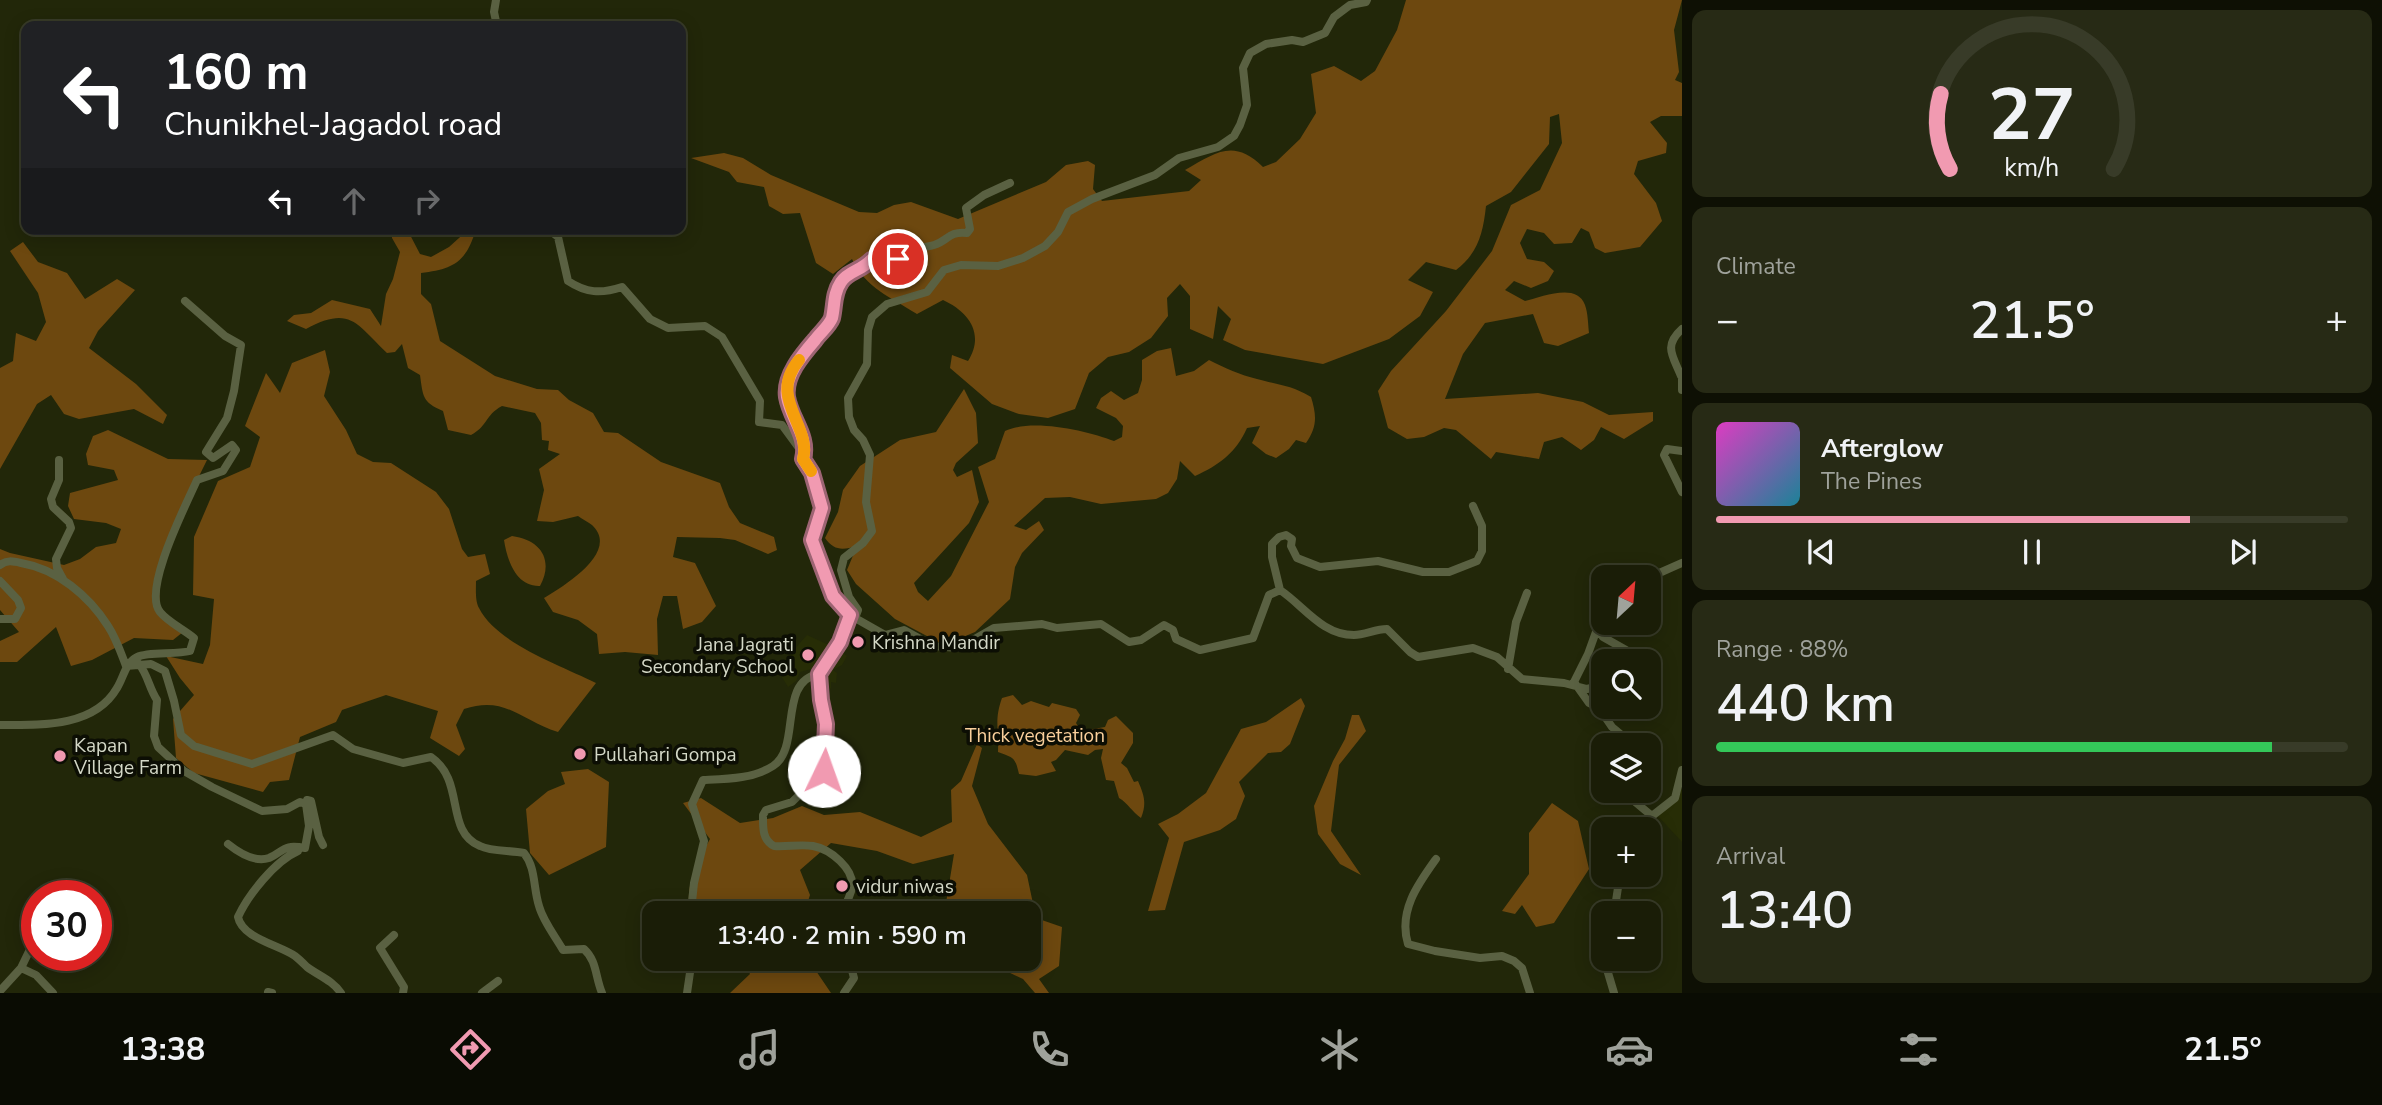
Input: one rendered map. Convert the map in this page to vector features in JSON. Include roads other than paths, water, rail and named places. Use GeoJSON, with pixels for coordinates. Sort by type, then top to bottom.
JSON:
{"type":"FeatureCollection","features":[{"type":"Feature","properties":{"kind":"street"},"geometry":{"type":"LineString","coordinates":[[495,21],[496,0]]}},
{"type":"Feature","properties":{"kind":"street"},"geometry":{"type":"LineString","coordinates":[[846,901],[852,887],[852,878],[841,863],[829,851],[815,846],[774,846],[765,837],[763,815],[766,810],[792,802],[824,771],[826,724],[819,674],[858,610],[849,597],[841,570],[844,558],[863,543],[872,531],[866,502],[870,455],[863,440],[854,430],[849,417],[848,398],[867,364],[867,330],[873,317],[887,304],[927,292],[944,270],[961,265],[998,266],[1024,258],[1045,246],[1058,232],[1068,212],[1091,199],[1155,175],[1179,158],[1220,146],[1234,136],[1247,105],[1243,68],[1250,53],[1266,44],[1292,40],[1303,42],[1325,33],[1334,17],[1350,5],[1367,0]]}},
{"type":"Feature","properties":{"kind":"street"},"geometry":{"type":"LineString","coordinates":[[1010,183],[984,195],[965,208],[970,229],[967,233],[957,232],[945,236],[938,244],[903,250],[898,259],[871,260],[862,270],[849,274],[842,281],[833,299],[832,320],[796,365],[791,376],[787,395],[795,424],[805,440],[803,459],[812,473],[822,508],[812,540],[833,596],[855,618],[884,635],[904,630],[933,646],[959,648],[994,628],[1042,624],[1056,628],[1101,624],[1129,642],[1141,640],[1164,625],[1173,630],[1176,639],[1200,650],[1253,638],[1269,595],[1280,590]]}},
{"type":"Feature","properties":{"kind":"street"},"geometry":{"type":"LineString","coordinates":[[556,235],[568,281],[581,290],[596,292],[622,286],[650,319],[668,328],[705,326],[722,337],[760,401],[759,422],[782,425],[804,455]]}},
{"type":"Feature","properties":{"kind":"street"},"geometry":{"type":"LineString","coordinates":[[0,725],[42,726],[96,710],[117,688],[126,666],[138,656],[190,651],[194,638],[158,610],[153,595],[169,541],[197,480],[223,471],[236,450],[232,445],[213,458],[206,452],[226,418],[234,391],[241,345],[225,336],[185,301]]}},
{"type":"Feature","properties":{"kind":"street"},"geometry":{"type":"LineString","coordinates":[[1682,329],[1674,336],[1671,351],[1682,382]]}},
{"type":"Feature","properties":{"kind":"street"},"geometry":{"type":"LineString","coordinates":[[1682,451],[1667,449],[1664,454],[1682,492]]}},
{"type":"Feature","properties":{"kind":"street"},"geometry":{"type":"LineString","coordinates":[[59,460],[59,480],[51,499],[53,507],[71,527],[56,559],[63,579]]}},
{"type":"Feature","properties":{"kind":"street"},"geometry":{"type":"LineString","coordinates":[[1473,506],[1482,526],[1482,551],[1476,561],[1464,567],[1449,572],[1423,572],[1378,561],[1320,567],[1297,558],[1291,546],[1292,540],[1286,534],[1272,544],[1272,557],[1280,590],[1319,624],[1352,635],[1387,629],[1418,657],[1472,648],[1497,657],[1522,679],[1591,688]]}},
{"type":"Feature","properties":{"kind":"street"},"geometry":{"type":"LineString","coordinates":[[0,565],[9,561],[33,565],[63,579],[89,602],[109,627],[126,666]]}},
{"type":"Feature","properties":{"kind":"street"},"geometry":{"type":"LineString","coordinates":[[1661,573],[1682,564]]}},
{"type":"Feature","properties":{"kind":"street"},"geometry":{"type":"LineString","coordinates":[[0,581],[18,600],[21,608],[15,619],[0,619]]}},
{"type":"Feature","properties":{"kind":"street"},"geometry":{"type":"LineString","coordinates":[[1508,669],[1516,622],[1527,593]]}},
{"type":"Feature","properties":{"kind":"street"},"geometry":{"type":"LineString","coordinates":[[1595,635],[1574,682],[1589,704],[1599,708],[1619,733]]}},
{"type":"Feature","properties":{"kind":"street"},"geometry":{"type":"LineString","coordinates":[[1602,635],[1624,649]]}},
{"type":"Feature","properties":{"kind":"street"},"geometry":{"type":"LineString","coordinates":[[139,664],[157,700],[153,724],[158,747],[184,771],[262,811],[287,809],[300,802],[306,804]]}},
{"type":"Feature","properties":{"kind":"street"},"geometry":{"type":"LineString","coordinates":[[126,666],[151,664],[165,671],[181,735],[194,746],[252,764],[333,735],[353,750],[403,763],[431,757],[443,766],[451,785],[460,827],[468,840],[483,848],[524,853],[532,863],[533,886],[540,909],[563,950],[584,949],[592,957],[602,993]]}},
{"type":"Feature","properties":{"kind":"street"},"geometry":{"type":"LineString","coordinates":[[692,901],[704,841],[692,804],[703,780],[740,778],[773,766],[779,760],[787,740],[795,697],[802,681],[819,674]]}},
{"type":"Feature","properties":{"kind":"street"},"geometry":{"type":"LineString","coordinates":[[1636,803],[1652,816],[1675,798],[1682,770]]}},
{"type":"Feature","properties":{"kind":"street"},"geometry":{"type":"LineString","coordinates":[[306,804],[307,800],[311,801],[323,845]]}},
{"type":"Feature","properties":{"kind":"street"},"geometry":{"type":"LineString","coordinates":[[228,844],[247,856],[264,859],[287,847],[305,848],[309,817],[306,804]]}},
{"type":"Feature","properties":{"kind":"street"},"geometry":{"type":"LineString","coordinates":[[299,847],[298,851],[286,856],[252,892],[238,917],[239,923],[252,935],[297,957],[335,984],[341,993]]}},
{"type":"Feature","properties":{"kind":"street"},"geometry":{"type":"LineString","coordinates":[[1436,859],[1416,886],[1408,906],[1405,935],[1408,944],[1480,958],[1502,956],[1522,968],[1530,993]]}},
{"type":"Feature","properties":{"kind":"street"},"geometry":{"type":"LineString","coordinates":[[394,934],[380,948],[404,987],[402,993]]}},
{"type":"Feature","properties":{"kind":"street"},"geometry":{"type":"LineString","coordinates":[[0,991],[21,968]]}},
{"type":"Feature","properties":{"kind":"street"},"geometry":{"type":"LineString","coordinates":[[27,971],[36,975],[53,993]]}},
{"type":"Feature","properties":{"kind":"street"},"geometry":{"type":"LineString","coordinates":[[687,993],[690,971]]}},
{"type":"Feature","properties":{"kind":"street"},"geometry":{"type":"LineString","coordinates":[[844,993],[854,978],[852,971]]}},
{"type":"Feature","properties":{"kind":"street"},"geometry":{"type":"LineString","coordinates":[[1607,971],[1614,993]]}},
{"type":"Feature","properties":{"kind":"street"},"geometry":{"type":"LineString","coordinates":[[482,993],[498,981]]}},
{"type":"Feature","properties":{"kind":"place","name":"Krishna Mandir"},"geometry":{"type":"Point","coordinates":[858,642]}},
{"type":"Feature","properties":{"kind":"place","name":"Jana Jagrati Secondary School"},"geometry":{"type":"Point","coordinates":[808,655]}},
{"type":"Feature","properties":{"kind":"place","name":"Pullahari Gompa"},"geometry":{"type":"Point","coordinates":[580,754]}},
{"type":"Feature","properties":{"kind":"place","name":"Kapan Village Farm"},"geometry":{"type":"Point","coordinates":[60,756]}},
{"type":"Feature","properties":{"kind":"place","name":"vidur niwas"},"geometry":{"type":"Point","coordinates":[842,886]}},
{"type":"Feature","properties":{"kind":"park label","name":"Thick vegetation"},"geometry":{"type":"Point","coordinates":[1035,735]}}]}
